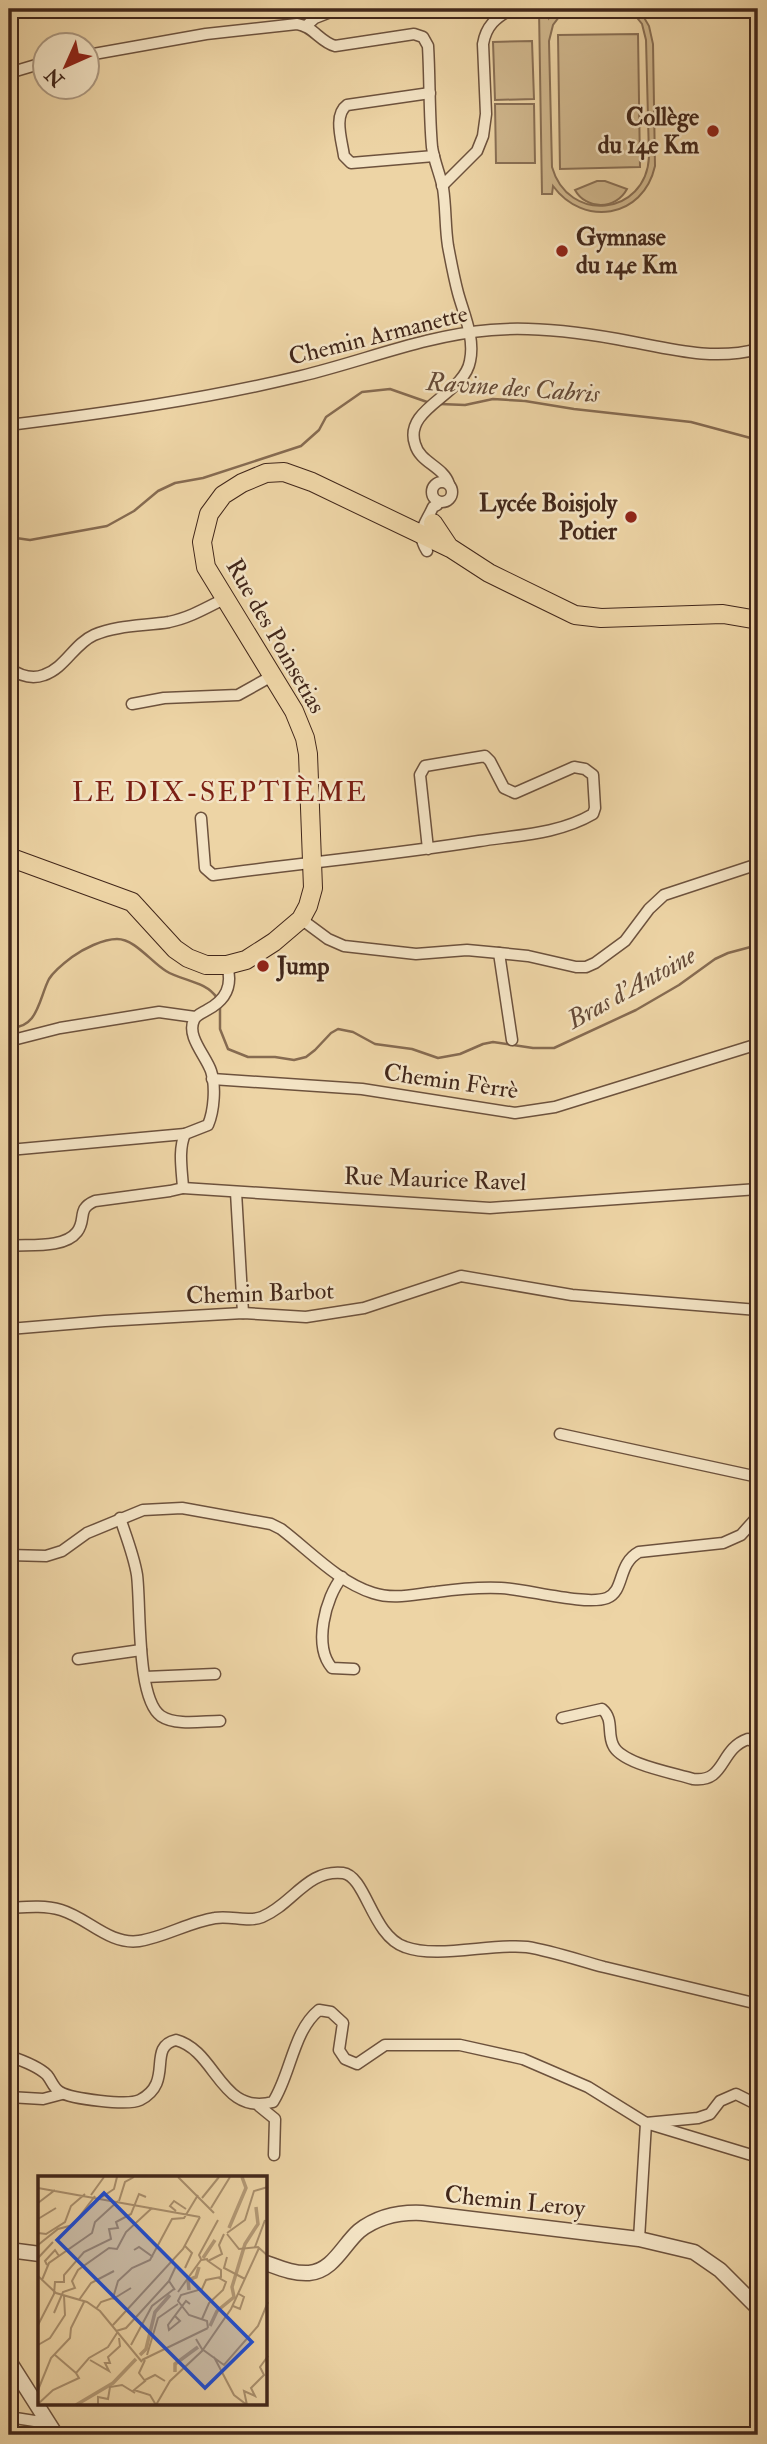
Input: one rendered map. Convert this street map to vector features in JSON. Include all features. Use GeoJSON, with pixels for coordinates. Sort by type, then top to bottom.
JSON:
{"type":"FeatureCollection","features":[{"type":"Feature","properties":{"kind":"main road","name":"Rue des Poinsetias"},"geometry":{"type":"LineString","coordinates":[[9,857],[132,902],[175,949],[205,965],[227,965],[246,960],[264,950],[301,919],[313,888],[308,754],[305,738],[294,712],[206,567],[202,542],[209,514],[223,495],[266,473],[284,471],[383,522],[429,527],[567,620],[603,627],[755,619]]}},
{"type":"Feature","properties":{"kind":"main road"},"geometry":{"type":"LineString","coordinates":[[383,522],[412,523],[429,527]]}},
{"type":"Feature","properties":{"kind":"main road","name":"Rue des Poinsetias"},"geometry":{"type":"LineString","coordinates":[[429,527],[452,550],[489,573],[575,615],[601,618],[723,614],[755,619]]}},
{"type":"Feature","properties":{"kind":"street"},"geometry":{"type":"LineString","coordinates":[[306,26],[315,18],[338,9]]}},
{"type":"Feature","properties":{"kind":"street"},"geometry":{"type":"LineString","coordinates":[[442,186],[477,151],[483,136],[486,114],[483,44],[485,33],[500,15],[512,9]]}},
{"type":"Feature","properties":{"kind":"street"},"geometry":{"type":"LineString","coordinates":[[102,53],[206,34],[297,24],[306,26],[324,41],[335,46],[414,34],[423,37],[428,46],[433,156],[442,186],[451,260],[470,333],[470,362],[464,378],[423,412],[416,426],[414,444],[430,464],[442,473],[452,488],[452,495],[429,527]]}},
{"type":"Feature","properties":{"kind":"street"},"geometry":{"type":"LineString","coordinates":[[9,73],[32,66]]}},
{"type":"Feature","properties":{"kind":"street"},"geometry":{"type":"LineString","coordinates":[[430,93],[347,105],[339,116],[344,156],[351,163],[433,156]]}},
{"type":"Feature","properties":{"kind":"street","name":"Chemin Armanette"},"geometry":{"type":"LineString","coordinates":[[9,425],[93,415],[265,384],[430,341],[492,330],[560,332],[614,338],[697,354],[758,349]]}},
{"type":"Feature","properties":{"kind":"street"},"geometry":{"type":"LineString","coordinates":[[429,527],[435,484],[430,464]]}},
{"type":"Feature","properties":{"kind":"street"},"geometry":{"type":"LineString","coordinates":[[435,484],[449,484]]}},
{"type":"Feature","properties":{"kind":"street"},"geometry":{"type":"LineString","coordinates":[[9,668],[27,677],[47,675],[97,634],[172,621],[195,614],[224,599]]}},
{"type":"Feature","properties":{"kind":"street"},"geometry":{"type":"LineString","coordinates":[[132,704],[164,698],[238,695],[272,676]]}},
{"type":"Feature","properties":{"kind":"street"},"geometry":{"type":"LineString","coordinates":[[201,818],[205,867],[213,875],[429,849],[552,830],[579,822],[593,814],[593,775],[574,766],[515,793],[504,788],[491,761],[485,756],[425,766],[421,775],[429,849]]}},
{"type":"Feature","properties":{"kind":"street"},"geometry":{"type":"LineString","coordinates":[[301,919],[328,939],[344,946],[416,954],[467,950],[528,956],[586,967],[625,941],[649,909],[664,895],[758,864]]}},
{"type":"Feature","properties":{"kind":"street"},"geometry":{"type":"LineString","coordinates":[[499,953],[512,1040]]}},
{"type":"Feature","properties":{"kind":"street"},"geometry":{"type":"LineString","coordinates":[[9,1041],[60,1028],[127,1016],[159,1012],[195,1017],[215,1006],[226,995],[230,985],[227,965]]}},
{"type":"Feature","properties":{"kind":"street"},"geometry":{"type":"LineString","coordinates":[[9,1150],[185,1134],[208,1125],[211,1117],[211,1069],[193,1033],[195,1017]]}},
{"type":"Feature","properties":{"kind":"street","name":"Chemin Fèrrè"},"geometry":{"type":"LineString","coordinates":[[212,1079],[362,1089],[503,1112],[528,1113],[758,1044]]}},
{"type":"Feature","properties":{"kind":"street"},"geometry":{"type":"LineString","coordinates":[[183,1188],[181,1147],[185,1134]]}},
{"type":"Feature","properties":{"kind":"street","name":"Rue Maurice Ravel"},"geometry":{"type":"LineString","coordinates":[[9,1246],[61,1242],[74,1236],[79,1229],[86,1205],[96,1201],[183,1188],[490,1208],[758,1189]]}},
{"type":"Feature","properties":{"kind":"street"},"geometry":{"type":"LineString","coordinates":[[236,1192],[243,1313]]}},
{"type":"Feature","properties":{"kind":"street","name":"Chemin Barbot"},"geometry":{"type":"LineString","coordinates":[[9,1329],[243,1313],[306,1317],[364,1308],[461,1276],[572,1295],[758,1310]]}},
{"type":"Feature","properties":{"kind":"street"},"geometry":{"type":"LineString","coordinates":[[559,1434],[758,1477]]}},
{"type":"Feature","properties":{"kind":"street"},"geometry":{"type":"LineString","coordinates":[[9,1555],[47,1556],[62,1551],[87,1532],[120,1518],[143,1510],[182,1508],[271,1524],[342,1577],[362,1589],[387,1597],[466,1588],[500,1588],[602,1600],[611,1597],[618,1587],[624,1566],[630,1557],[639,1552],[723,1543],[741,1535],[758,1516]]}},
{"type":"Feature","properties":{"kind":"street"},"geometry":{"type":"LineString","coordinates":[[120,1518],[137,1572],[141,1650],[153,1706],[164,1718],[171,1721],[220,1721]]}},
{"type":"Feature","properties":{"kind":"street"},"geometry":{"type":"LineString","coordinates":[[342,1577],[333,1588],[326,1606],[323,1628],[324,1655],[331,1668],[354,1669]]}},
{"type":"Feature","properties":{"kind":"street"},"geometry":{"type":"LineString","coordinates":[[78,1659],[141,1650]]}},
{"type":"Feature","properties":{"kind":"street"},"geometry":{"type":"LineString","coordinates":[[145,1677],[215,1674]]}},
{"type":"Feature","properties":{"kind":"street"},"geometry":{"type":"LineString","coordinates":[[562,1718],[602,1709],[610,1720],[611,1742],[622,1756],[693,1779],[702,1780],[714,1774],[739,1742],[748,1739],[758,1744]]}},
{"type":"Feature","properties":{"kind":"street"},"geometry":{"type":"LineString","coordinates":[[9,1908],[34,1906],[62,1910],[108,1936],[135,1941],[216,1918],[260,1918],[280,1908],[323,1873],[346,1873],[354,1878],[391,1940],[407,1948],[436,1950],[525,1947],[758,2004]]}},
{"type":"Feature","properties":{"kind":"street"},"geometry":{"type":"LineString","coordinates":[[9,2097],[43,2099],[62,2094],[120,2103],[138,2101],[155,2087],[159,2080],[162,2051],[168,2043],[176,2040],[192,2049],[236,2097],[247,2104],[273,2102],[308,2020],[319,2010],[331,2012],[343,2023],[339,2050],[345,2059],[358,2064],[385,2045],[460,2045],[523,2059],[588,2087],[646,2123],[758,2157]]}},
{"type":"Feature","properties":{"kind":"street"},"geometry":{"type":"LineString","coordinates":[[9,2056],[23,2060],[47,2074],[62,2094]]}},
{"type":"Feature","properties":{"kind":"street"},"geometry":{"type":"LineString","coordinates":[[646,2123],[698,2118],[710,2114],[720,2101],[736,2094],[758,2105]]}},
{"type":"Feature","properties":{"kind":"street"},"geometry":{"type":"LineString","coordinates":[[259,2105],[275,2119],[274,2155]]}},
{"type":"Feature","properties":{"kind":"street"},"geometry":{"type":"LineString","coordinates":[[639,2239],[646,2123]]}},
{"type":"Feature","properties":{"kind":"street","name":"Chemin Leroy"},"geometry":{"type":"LineString","coordinates":[[268,2264],[296,2272],[316,2272],[329,2264],[366,2226],[390,2216],[413,2213],[639,2239],[694,2252],[720,2270],[758,2308]]}},
{"type":"Feature","properties":{"kind":"street"},"geometry":{"type":"LineString","coordinates":[[9,2250],[38,2254]]}},
{"type":"Feature","properties":{"kind":"street"},"geometry":{"type":"LineString","coordinates":[[9,2361],[56,2435]]}},
{"type":"Feature","properties":{"kind":"street"},"geometry":{"type":"LineString","coordinates":[[9,2417],[41,2422],[46,2420]]}},
{"type":"Feature","properties":{"kind":"shaded area"},"geometry":{"type":"Polygon","coordinates":[[[556,9],[565,9],[553,25],[549,41],[552,167],[561,185],[573,198],[589,204],[605,206],[621,201],[635,191],[645,177],[649,157],[646,40],[642,24],[630,9],[639,9],[649,26],[653,44],[655,166],[648,184],[638,197],[611,211],[595,212],[580,208],[553,186],[552,194],[542,194],[539,10],[548,10],[549,18],[556,9]]]}},
{"type":"Feature","properties":{"kind":"shaded area"},"geometry":{"type":"Polygon","coordinates":[[[638,34],[640,167],[560,169],[558,35],[638,34]]]}},
{"type":"Feature","properties":{"kind":"shaded area"},"geometry":{"type":"Polygon","coordinates":[[[532,41],[534,99],[495,100],[493,42],[532,41]]]}},
{"type":"Feature","properties":{"kind":"shaded area"},"geometry":{"type":"Polygon","coordinates":[[[495,104],[534,104],[535,163],[496,163],[495,104]]]}},
{"type":"Feature","properties":{"kind":"shaded area"},"geometry":{"type":"Polygon","coordinates":[[[597,181],[627,189],[616,201],[601,205],[586,201],[575,190],[597,181]]]}},
{"type":"Feature","properties":{"kind":"waterway","name":"Ravine des Cabris"},"geometry":{"type":"LineString","coordinates":[[9,537],[30,540],[107,526],[134,511],[158,491],[175,483],[203,478],[301,446],[319,430],[326,417],[362,392],[390,389],[430,403]]}},
{"type":"Feature","properties":{"kind":"waterway","name":"Ravine des Cabris"},"geometry":{"type":"LineString","coordinates":[[440,404],[465,405],[493,399],[525,401],[691,422],[758,440]]}},
{"type":"Feature","properties":{"kind":"waterway","name":"Bras d'Antoine"},"geometry":{"type":"LineString","coordinates":[[9,1027],[19,1027],[32,1018],[49,979],[63,964],[87,948],[111,939],[130,943],[166,971],[207,988],[217,998]]}},
{"type":"Feature","properties":{"kind":"waterway","name":"Bras d'Antoine"},"geometry":{"type":"LineString","coordinates":[[220,1008],[220,1029],[228,1049],[248,1057],[294,1060],[306,1057],[338,1029],[353,1032],[375,1044],[412,1049],[438,1058],[460,1054],[493,1042],[554,1048],[636,1010],[679,985],[715,959],[758,945]]}},
{"type":"Feature","properties":{"kind":"place","name":"Collège du 14e Km"},"geometry":{"type":"Point","coordinates":[713,131]}},
{"type":"Feature","properties":{"kind":"place","name":"Gymnase du 14e Km"},"geometry":{"type":"Point","coordinates":[562,251]}},
{"type":"Feature","properties":{"kind":"place","name":"Lycée Boisjoly Potier"},"geometry":{"type":"Point","coordinates":[631,517]}},
{"type":"Feature","properties":{"kind":"place","name":"Jump"},"geometry":{"type":"Point","coordinates":[263,966]}},
{"type":"Feature","properties":{"kind":"district","name":"LE DIX-SEPTIÈME"},"geometry":{"type":"Point","coordinates":[220,791]}}]}
